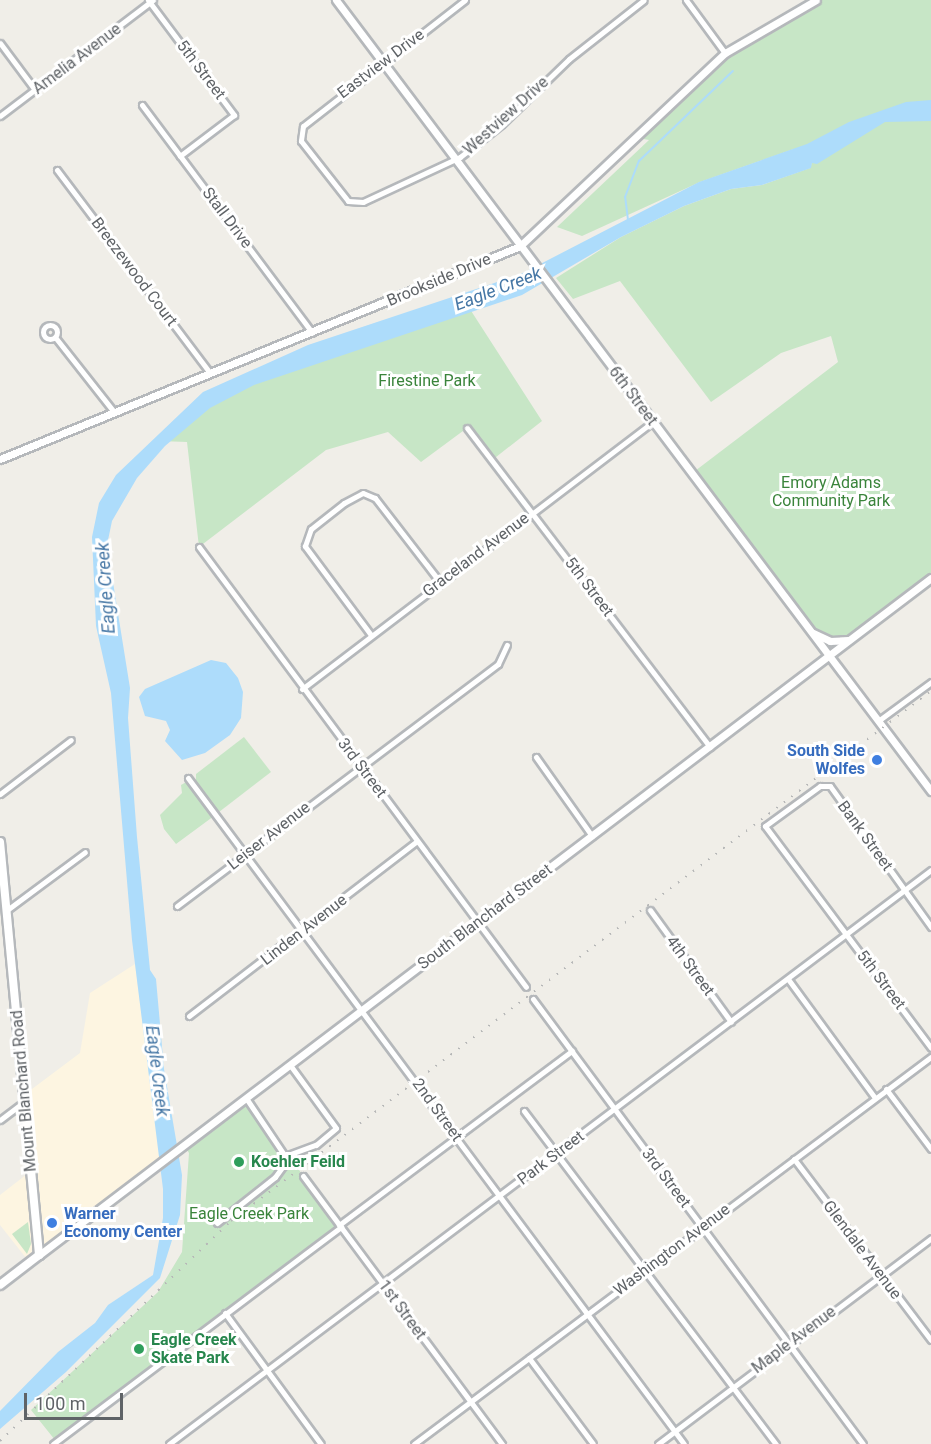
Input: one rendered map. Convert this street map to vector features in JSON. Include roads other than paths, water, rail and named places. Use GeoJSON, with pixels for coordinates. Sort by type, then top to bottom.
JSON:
{"type":"FeatureCollection","features":[{"type":"Feature","properties":{"kind":"main road","name":"Mount Blanchard Road"},"geometry":{"type":"LineString","coordinates":[[0,842],[4,907],[39,1255]]}},
{"type":"Feature","properties":{"kind":"main road"},"geometry":{"type":"LineString","coordinates":[[0,1284],[39,1255]]}},
{"type":"Feature","properties":{"kind":"street","name":"6th Street"},"geometry":{"type":"LineString","coordinates":[[336,0],[652,422],[929,786]]}},
{"type":"Feature","properties":{"kind":"street","name":"Eastview Drive"},"geometry":{"type":"LineString","coordinates":[[352,203],[303,143],[301,131],[314,116],[465,0]]}},
{"type":"Feature","properties":{"kind":"street","name":"Westview Drive"},"geometry":{"type":"LineString","coordinates":[[352,203],[363,202],[456,160],[502,124],[569,59],[644,0]]}},
{"type":"Feature","properties":{"kind":"street"},"geometry":{"type":"LineString","coordinates":[[686,0],[725,53]]}},
{"type":"Feature","properties":{"kind":"street","name":"Brookside Drive"},"geometry":{"type":"LineString","coordinates":[[0,459],[520,246],[725,53],[816,0]]}},
{"type":"Feature","properties":{"kind":"street","name":"Amelia Avenue"},"geometry":{"type":"LineString","coordinates":[[0,116],[150,1]]}},
{"type":"Feature","properties":{"kind":"street","name":"5th Street"},"geometry":{"type":"LineString","coordinates":[[150,1],[234,115],[180,156]]}},
{"type":"Feature","properties":{"kind":"street"},"geometry":{"type":"LineString","coordinates":[[0,43],[35,90]]}},
{"type":"Feature","properties":{"kind":"street","name":"Stall Drive"},"geometry":{"type":"LineString","coordinates":[[142,105],[312,332]]}},
{"type":"Feature","properties":{"kind":"street","name":"Breezewood Court"},"geometry":{"type":"LineString","coordinates":[[57,170],[210,373]]}},
{"type":"Feature","properties":{"kind":"street"},"geometry":{"type":"LineString","coordinates":[[55,338],[114,412]]}},
{"type":"Feature","properties":{"kind":"street","name":"Graceland Avenue"},"geometry":{"type":"LineString","coordinates":[[302,689],[652,422]]}},
{"type":"Feature","properties":{"kind":"street","name":"5th Street"},"geometry":{"type":"LineString","coordinates":[[467,428],[710,747]]}},
{"type":"Feature","properties":{"kind":"street"},"geometry":{"type":"LineString","coordinates":[[371,635],[305,546],[306,536],[352,498],[369,494],[385,509],[440,582]]}},
{"type":"Feature","properties":{"kind":"street","name":"3rd Street"},"geometry":{"type":"LineString","coordinates":[[199,547],[302,689],[526,987]]}},
{"type":"Feature","properties":{"kind":"street","name":"South Blanchard Street"},"geometry":{"type":"LineString","coordinates":[[39,1255],[931,578]]}},
{"type":"Feature","properties":{"kind":"street"},"geometry":{"type":"LineString","coordinates":[[811,632],[830,641],[850,640]]}},
{"type":"Feature","properties":{"kind":"street","name":"Leiser Avenue"},"geometry":{"type":"LineString","coordinates":[[177,906],[498,664],[507,645]]}},
{"type":"Feature","properties":{"kind":"street"},"geometry":{"type":"LineString","coordinates":[[878,721],[931,682]]}},
{"type":"Feature","properties":{"kind":"street"},"geometry":{"type":"LineString","coordinates":[[0,794],[71,740]]}},
{"type":"Feature","properties":{"kind":"street"},"geometry":{"type":"LineString","coordinates":[[536,757],[592,836]]}},
{"type":"Feature","properties":{"kind":"street","name":"2nd Street"},"geometry":{"type":"LineString","coordinates":[[188,778],[684,1444]]}},
{"type":"Feature","properties":{"kind":"street","name":"Bank Street"},"geometry":{"type":"LineString","coordinates":[[765,826],[820,786],[830,786],[904,890]]}},
{"type":"Feature","properties":{"kind":"street","name":"5th Street"},"geometry":{"type":"LineString","coordinates":[[765,826],[931,1048]]}},
{"type":"Feature","properties":{"kind":"street","name":"Linden Avenue"},"geometry":{"type":"LineString","coordinates":[[189,1016],[417,841]]}},
{"type":"Feature","properties":{"kind":"street"},"geometry":{"type":"LineString","coordinates":[[4,907],[86,852]]}},
{"type":"Feature","properties":{"kind":"street","name":"Park Street"},"geometry":{"type":"LineString","coordinates":[[170,1444],[931,870]]}},
{"type":"Feature","properties":{"kind":"street"},"geometry":{"type":"LineString","coordinates":[[904,890],[931,927]]}},
{"type":"Feature","properties":{"kind":"street","name":"4th Street"},"geometry":{"type":"LineString","coordinates":[[650,910],[731,1022]]}},
{"type":"Feature","properties":{"kind":"street"},"geometry":{"type":"LineString","coordinates":[[788,979],[875,1098]]}},
{"type":"Feature","properties":{"kind":"street","name":"3rd Street"},"geometry":{"type":"LineString","coordinates":[[533,999],[863,1444]]}},
{"type":"Feature","properties":{"kind":"street"},"geometry":{"type":"LineString","coordinates":[[53,1444],[572,1051]]}},
{"type":"Feature","properties":{"kind":"street","name":"Washington Avenue"},"geometry":{"type":"LineString","coordinates":[[414,1444],[586,1313],[931,1057]]}},
{"type":"Feature","properties":{"kind":"street"},"geometry":{"type":"LineString","coordinates":[[285,1156],[316,1145],[336,1128],[290,1065]]}},
{"type":"Feature","properties":{"kind":"street"},"geometry":{"type":"LineString","coordinates":[[886,1089],[931,1149]]}},
{"type":"Feature","properties":{"kind":"street"},"geometry":{"type":"LineString","coordinates":[[217,1223],[275,1177],[283,1166],[285,1156],[246,1098]]}},
{"type":"Feature","properties":{"kind":"street"},"geometry":{"type":"LineString","coordinates":[[0,1120],[25,1101]]}},
{"type":"Feature","properties":{"kind":"street"},"geometry":{"type":"LineString","coordinates":[[524,1110],[776,1444]]}},
{"type":"Feature","properties":{"kind":"street","name":"Glendale Avenue"},"geometry":{"type":"LineString","coordinates":[[794,1159],[931,1340]]}},
{"type":"Feature","properties":{"kind":"street","name":"1st Street"},"geometry":{"type":"LineString","coordinates":[[303,1176],[502,1444]]}},
{"type":"Feature","properties":{"kind":"street","name":"Maple Avenue"},"geometry":{"type":"LineString","coordinates":[[658,1444],[931,1238]]}},
{"type":"Feature","properties":{"kind":"street"},"geometry":{"type":"LineString","coordinates":[[225,1313],[321,1444]]}},
{"type":"Feature","properties":{"kind":"street"},"geometry":{"type":"LineString","coordinates":[[529,1358],[593,1444]]}},
{"type":"Feature","properties":{"kind":"water","name":"Eagle Creek"},"geometry":{"type":"Polygon","coordinates":[[[931,100],[931,121],[885,122],[817,164],[812,163],[811,168],[762,185],[731,189],[684,206],[621,237],[522,295],[254,385],[210,408],[165,446],[137,478],[112,521],[107,545],[130,688],[128,718],[137,837],[150,970],[156,979],[164,1069],[182,1175],[180,1215],[160,1278],[66,1372],[0,1429],[0,1411],[58,1352],[95,1323],[108,1305],[153,1275],[163,1218],[163,1189],[132,940],[111,693],[96,626],[92,537],[99,503],[116,475],[203,392],[308,345],[521,274],[699,182],[807,144],[849,122],[906,102],[931,100]]]}},
{"type":"Feature","properties":{"kind":"water"},"geometry":{"type":"Polygon","coordinates":[[[211,660],[226,663],[238,678],[243,692],[241,718],[230,735],[205,753],[182,760],[165,741],[170,730],[166,721],[145,716],[139,697],[145,689],[211,660]]]}},
{"type":"Feature","properties":{"kind":"waterway"},"geometry":{"type":"LineString","coordinates":[[628,220],[625,197],[639,161],[733,71]]}},
{"type":"Feature","properties":{"kind":"railway"},"geometry":{"type":"LineString","coordinates":[[0,1441],[231,1221],[931,691]]}},
{"type":"Feature","properties":{"kind":"place","name":"South Side Wolfes"},"geometry":{"type":"Point","coordinates":[877,760]}},
{"type":"Feature","properties":{"kind":"place","name":"Koehler Feild"},"geometry":{"type":"Point","coordinates":[239,1162]}},
{"type":"Feature","properties":{"kind":"place","name":"Warner Economy Center"},"geometry":{"type":"Point","coordinates":[52,1223]}},
{"type":"Feature","properties":{"kind":"place","name":"Eagle Creek Skate Park"},"geometry":{"type":"Point","coordinates":[139,1349]}},
{"type":"Feature","properties":{"kind":"park label","name":"Firestine Park"},"geometry":{"type":"Point","coordinates":[427,381]}},
{"type":"Feature","properties":{"kind":"park label","name":"Emory Adams Community Park"},"geometry":{"type":"Point","coordinates":[831,492]}},
{"type":"Feature","properties":{"kind":"park label","name":"Eagle Creek Park"},"geometry":{"type":"Point","coordinates":[249,1214]}}]}
